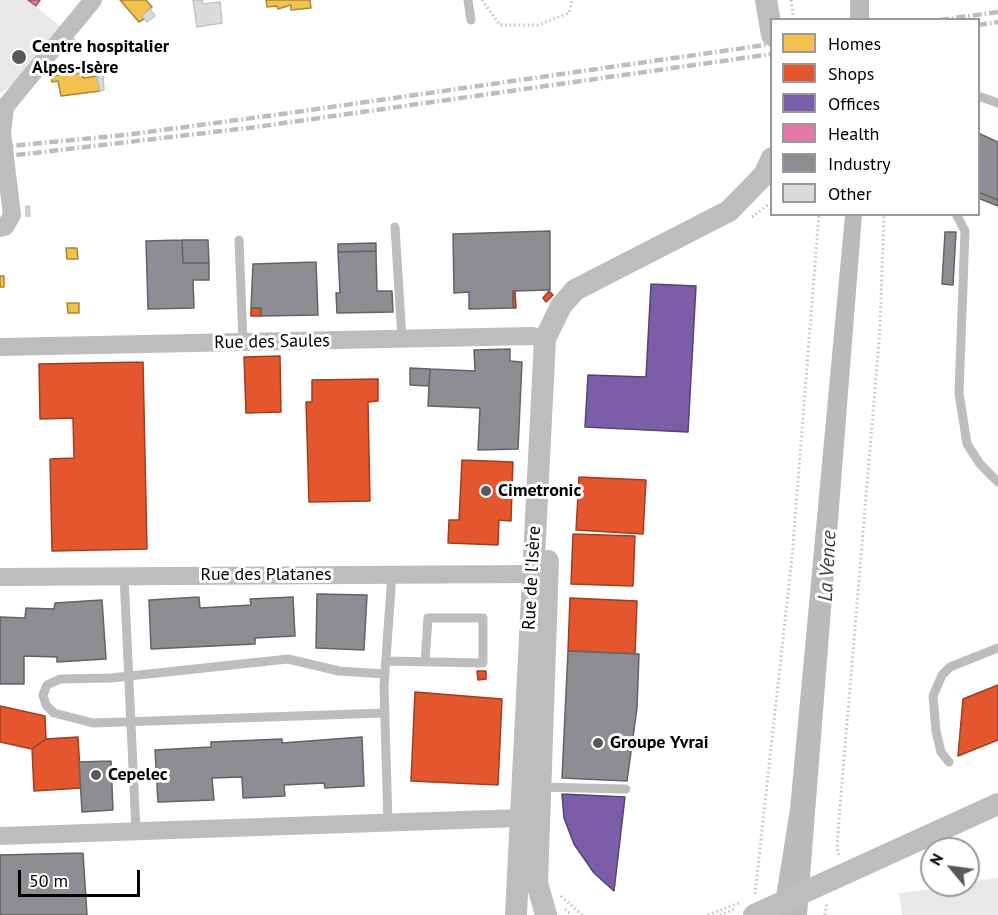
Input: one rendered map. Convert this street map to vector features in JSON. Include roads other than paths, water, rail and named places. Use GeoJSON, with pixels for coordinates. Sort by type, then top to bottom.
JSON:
{"type":"FeatureCollection","features":[{"type":"Feature","properties":{"kind":"street"},"geometry":{"type":"LineString","coordinates":[[0,228],[5,227],[12,215],[4,190],[2,133],[5,107],[93,0]]}},
{"type":"Feature","properties":{"kind":"street"},"geometry":{"type":"LineString","coordinates":[[766,0],[770,28]]}},
{"type":"Feature","properties":{"kind":"street","name":"Rue de l'Isère"},"geometry":{"type":"LineString","coordinates":[[530,787],[532,574],[551,348],[581,304],[606,275],[729,211],[764,175],[770,160]]}},
{"type":"Feature","properties":{"kind":"street","name":"Rue des Saules"},"geometry":{"type":"LineString","coordinates":[[0,347],[532,336],[551,348]]}},
{"type":"Feature","properties":{"kind":"street","name":"Rue de l'Isère"},"geometry":{"type":"LineString","coordinates":[[516,915],[529,818],[551,348]]}},
{"type":"Feature","properties":{"kind":"street","name":"Rue des Platanes"},"geometry":{"type":"LineString","coordinates":[[0,576],[532,574]]}},
{"type":"Feature","properties":{"kind":"street"},"geometry":{"type":"LineString","coordinates":[[757,906],[818,888],[998,804]]}},
{"type":"Feature","properties":{"kind":"street"},"geometry":{"type":"LineString","coordinates":[[0,836],[529,818]]}},
{"type":"Feature","properties":{"kind":"street","name":"Rue de l'Isère"},"geometry":{"type":"LineString","coordinates":[[529,818],[537,883],[546,915]]}},
{"type":"Feature","properties":{"kind":"lane"},"geometry":{"type":"LineString","coordinates":[[468,0],[471,20]]}},
{"type":"Feature","properties":{"kind":"lane"},"geometry":{"type":"LineString","coordinates":[[980,97],[998,103]]}},
{"type":"Feature","properties":{"kind":"lane"},"geometry":{"type":"LineString","coordinates":[[957,216],[965,231],[959,393],[967,444],[980,464],[998,482]]}},
{"type":"Feature","properties":{"kind":"lane"},"geometry":{"type":"LineString","coordinates":[[395,227],[402,339]]}},
{"type":"Feature","properties":{"kind":"lane"},"geometry":{"type":"LineString","coordinates":[[239,240],[243,342]]}},
{"type":"Feature","properties":{"kind":"lane"},"geometry":{"type":"LineString","coordinates":[[388,823],[384,713],[392,574]]}},
{"type":"Feature","properties":{"kind":"lane"},"geometry":{"type":"LineString","coordinates":[[124,576],[136,831]]}},
{"type":"Feature","properties":{"kind":"lane"},"geometry":{"type":"LineString","coordinates":[[386,661],[425,662],[483,663],[483,618],[428,618],[425,662]]}},
{"type":"Feature","properties":{"kind":"lane"},"geometry":{"type":"LineString","coordinates":[[950,762],[941,752],[936,731],[933,696],[942,675],[950,667],[998,648]]}},
{"type":"Feature","properties":{"kind":"lane"},"geometry":{"type":"LineString","coordinates":[[384,713],[93,723],[60,716],[46,705],[43,694],[47,685],[60,680],[129,676],[288,659],[339,671],[385,674]]}},
{"type":"Feature","properties":{"kind":"lane"},"geometry":{"type":"LineString","coordinates":[[530,787],[626,789]]}},
{"type":"Feature","properties":{"kind":"water"},"geometry":{"type":"Polygon","coordinates":[[[850,0],[869,0],[869,18],[850,18],[850,0]]]}},
{"type":"Feature","properties":{"kind":"water","name":"La Vence"},"geometry":{"type":"Polygon","coordinates":[[[845,216],[862,216],[807,915],[773,915],[790,809],[845,216]]]}},
{"type":"Feature","properties":{"kind":"railway"},"geometry":{"type":"LineString","coordinates":[[954,18],[998,12]]}},
{"type":"Feature","properties":{"kind":"railway"},"geometry":{"type":"LineString","coordinates":[[980,25],[998,22]]}},
{"type":"Feature","properties":{"kind":"railway"},"geometry":{"type":"LineString","coordinates":[[0,147],[125,135],[275,115],[770,44]]}},
{"type":"Feature","properties":{"kind":"railway"},"geometry":{"type":"LineString","coordinates":[[0,157],[256,127],[770,54]]}},
{"type":"Feature","properties":{"kind":"place","name":"Centre hospitalier Alpes-Isère"},"geometry":{"type":"Point","coordinates":[19,57]}},
{"type":"Feature","properties":{"kind":"place","name":"Cimetronic"},"geometry":{"type":"Point","coordinates":[486,491]}},
{"type":"Feature","properties":{"kind":"place","name":"Groupe Yvrai"},"geometry":{"type":"Point","coordinates":[598,743]}},
{"type":"Feature","properties":{"kind":"place","name":"Cepelec"},"geometry":{"type":"Point","coordinates":[96,775]}}]}
